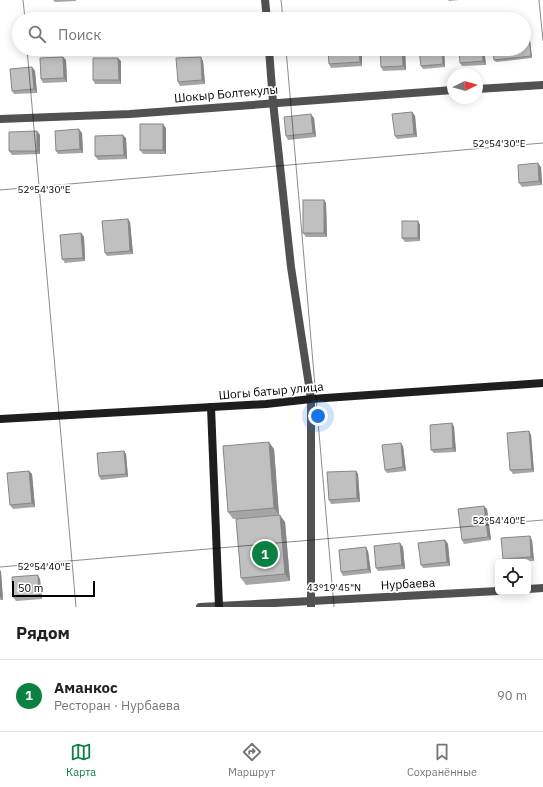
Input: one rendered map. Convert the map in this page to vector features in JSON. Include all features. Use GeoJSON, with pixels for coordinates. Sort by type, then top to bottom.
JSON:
{"type":"FeatureCollection","features":[{"type":"Feature","properties":{"kind":"street"},"geometry":{"type":"LineString","coordinates":[[265,0],[266,12]]}},
{"type":"Feature","properties":{"kind":"street"},"geometry":{"type":"LineString","coordinates":[[270,56],[273,102],[291,267],[311,399],[311,604]]}},
{"type":"Feature","properties":{"kind":"street"},"geometry":{"type":"LineString","coordinates":[[483,89],[543,85]]}},
{"type":"Feature","properties":{"kind":"street","name":"Шокыр Болтекулы"},"geometry":{"type":"LineString","coordinates":[[0,120],[137,113],[447,90]]}},
{"type":"Feature","properties":{"kind":"street","name":"Шогы батыр улица"},"geometry":{"type":"LineString","coordinates":[[0,419],[266,404],[311,399],[543,383]]}},
{"type":"Feature","properties":{"kind":"street"},"geometry":{"type":"LineString","coordinates":[[210,407],[219,606]]}},
{"type":"Feature","properties":{"kind":"street"},"geometry":{"type":"LineString","coordinates":[[531,589],[543,588]]}},
{"type":"Feature","properties":{"kind":"street","name":"Нурбаева"},"geometry":{"type":"LineString","coordinates":[[200,607],[311,604],[495,590]]}},
{"type":"Feature","properties":{"kind":"building"},"geometry":{"type":"Polygon","coordinates":[[[328,56],[360,56],[360,62],[329,64],[328,56]]]}},
{"type":"Feature","properties":{"kind":"building"},"geometry":{"type":"Polygon","coordinates":[[[380,56],[402,56],[403,66],[381,67],[380,56]]]}},
{"type":"Feature","properties":{"kind":"building"},"geometry":{"type":"Polygon","coordinates":[[[420,56],[442,56],[443,64],[421,66],[420,56]]]}},
{"type":"Feature","properties":{"kind":"building"},"geometry":{"type":"Polygon","coordinates":[[[460,56],[483,56],[483,61],[460,63],[460,56]]]}},
{"type":"Feature","properties":{"kind":"building"},"geometry":{"type":"Polygon","coordinates":[[[494,56],[531,56],[494,60],[494,56]]]}},
{"type":"Feature","properties":{"kind":"building"},"geometry":{"type":"Polygon","coordinates":[[[63,57],[64,78],[41,79],[40,58],[63,57]]]}},
{"type":"Feature","properties":{"kind":"building"},"geometry":{"type":"Polygon","coordinates":[[[201,57],[202,80],[178,82],[176,58],[201,57]]]}},
{"type":"Feature","properties":{"kind":"building"},"geometry":{"type":"Polygon","coordinates":[[[93,58],[118,58],[119,80],[93,80],[93,58]]]}},
{"type":"Feature","properties":{"kind":"building"},"geometry":{"type":"Polygon","coordinates":[[[32,67],[34,89],[12,91],[10,69],[32,67]]]}},
{"type":"Feature","properties":{"kind":"building"},"geometry":{"type":"Polygon","coordinates":[[[412,112],[414,134],[395,136],[392,114],[412,112]]]}},
{"type":"Feature","properties":{"kind":"building"},"geometry":{"type":"Polygon","coordinates":[[[311,114],[313,133],[286,136],[284,117],[311,114]]]}},
{"type":"Feature","properties":{"kind":"building"},"geometry":{"type":"Polygon","coordinates":[[[140,124],[163,124],[163,150],[140,150],[140,124]]]}},
{"type":"Feature","properties":{"kind":"building"},"geometry":{"type":"Polygon","coordinates":[[[79,129],[80,149],[56,151],[55,131],[79,129]]]}},
{"type":"Feature","properties":{"kind":"building"},"geometry":{"type":"Polygon","coordinates":[[[37,131],[37,151],[9,151],[9,132],[37,131]]]}},
{"type":"Feature","properties":{"kind":"building"},"geometry":{"type":"Polygon","coordinates":[[[123,135],[124,155],[95,156],[95,136],[123,135]]]}},
{"type":"Feature","properties":{"kind":"building"},"geometry":{"type":"Polygon","coordinates":[[[538,163],[539,181],[519,183],[518,165],[538,163]]]}},
{"type":"Feature","properties":{"kind":"building"},"geometry":{"type":"Polygon","coordinates":[[[303,200],[324,200],[324,233],[303,233],[303,200]]]}},
{"type":"Feature","properties":{"kind":"building"},"geometry":{"type":"Polygon","coordinates":[[[128,219],[130,251],[105,253],[102,221],[128,219]]]}},
{"type":"Feature","properties":{"kind":"building"},"geometry":{"type":"Polygon","coordinates":[[[402,221],[418,221],[418,238],[402,238],[402,221]]]}},
{"type":"Feature","properties":{"kind":"building"},"geometry":{"type":"Polygon","coordinates":[[[81,233],[83,258],[62,259],[60,235],[81,233]]]}},
{"type":"Feature","properties":{"kind":"building"},"geometry":{"type":"Polygon","coordinates":[[[452,423],[453,448],[431,450],[430,425],[452,423]]]}},
{"type":"Feature","properties":{"kind":"building"},"geometry":{"type":"Polygon","coordinates":[[[529,431],[532,469],[510,470],[507,433],[529,431]]]}},
{"type":"Feature","properties":{"kind":"building"},"geometry":{"type":"Polygon","coordinates":[[[269,442],[274,508],[228,512],[223,446],[269,442]]]}},
{"type":"Feature","properties":{"kind":"building"},"geometry":{"type":"Polygon","coordinates":[[[401,443],[403,467],[385,470],[382,445],[401,443]]]}},
{"type":"Feature","properties":{"kind":"building"},"geometry":{"type":"Polygon","coordinates":[[[124,451],[126,474],[99,476],[97,453],[124,451]]]}},
{"type":"Feature","properties":{"kind":"building"},"geometry":{"type":"Polygon","coordinates":[[[29,471],[32,503],[10,505],[7,473],[29,471]]]}},
{"type":"Feature","properties":{"kind":"building"},"geometry":{"type":"Polygon","coordinates":[[[356,471],[357,498],[329,500],[327,472],[356,471]]]}},
{"type":"Feature","properties":{"kind":"building"},"geometry":{"type":"Polygon","coordinates":[[[484,506],[488,537],[462,540],[458,509],[484,506]]]}},
{"type":"Feature","properties":{"kind":"building"},"geometry":{"type":"Polygon","coordinates":[[[280,515],[285,574],[241,578],[236,519],[280,515]]]}},
{"type":"Feature","properties":{"kind":"building"},"geometry":{"type":"Polygon","coordinates":[[[530,536],[531,557],[503,559],[501,538],[530,536]]]}},
{"type":"Feature","properties":{"kind":"building"},"geometry":{"type":"Polygon","coordinates":[[[445,540],[447,562],[421,565],[418,543],[445,540]]]}},
{"type":"Feature","properties":{"kind":"building"},"geometry":{"type":"Polygon","coordinates":[[[400,543],[402,565],[376,568],[374,546],[400,543]]]}},
{"type":"Feature","properties":{"kind":"building"},"geometry":{"type":"Polygon","coordinates":[[[366,547],[368,569],[341,572],[339,550],[366,547]]]}},
{"type":"Feature","properties":{"kind":"building"},"geometry":{"type":"Polygon","coordinates":[[[38,575],[39,595],[13,597],[12,577],[38,575]]]}},
{"type":"Feature","properties":{"kind":"place","name":"Аманкос"},"geometry":{"type":"Point","coordinates":[265,554]}}]}
